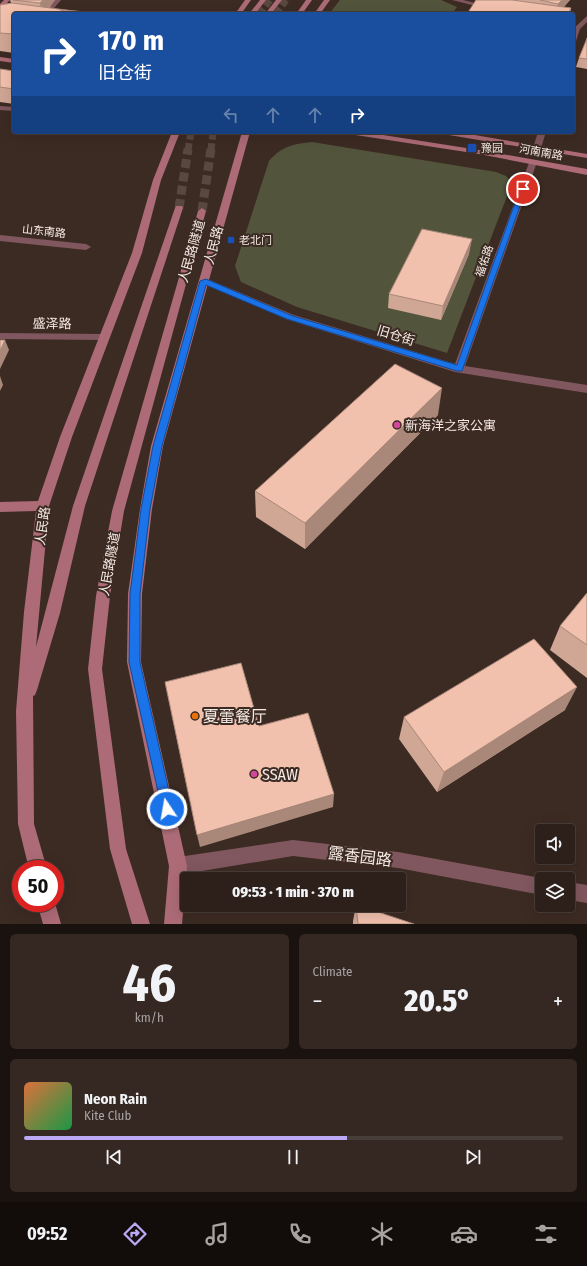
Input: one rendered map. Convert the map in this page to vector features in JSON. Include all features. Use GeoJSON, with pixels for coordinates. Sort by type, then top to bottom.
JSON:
{"type":"FeatureCollection","features":[{"type":"Feature","properties":{"kind":"main road"},"geometry":{"type":"LineString","coordinates":[[0,8],[7,0]]}},
{"type":"Feature","properties":{"kind":"main road"},"geometry":{"type":"LineString","coordinates":[[239,12],[248,0]]}},
{"type":"Feature","properties":{"kind":"main road"},"geometry":{"type":"LineString","coordinates":[[254,12],[263,0]]}},
{"type":"Feature","properties":{"kind":"main road"},"geometry":{"type":"LineString","coordinates":[[270,12],[279,0]]}},
{"type":"Feature","properties":{"kind":"main road"},"geometry":{"type":"LineString","coordinates":[[300,12],[309,0]]}},
{"type":"Feature","properties":{"kind":"main road"},"geometry":{"type":"LineString","coordinates":[[318,12],[327,0]]}},
{"type":"Feature","properties":{"kind":"main road"},"geometry":{"type":"LineString","coordinates":[[0,59],[12,61]]}},
{"type":"Feature","properties":{"kind":"main road","name":"人民路"},"geometry":{"type":"LineString","coordinates":[[36,860],[26,824],[24,711],[31,612],[43,506],[66,437],[103,337],[137,253],[157,180],[175,134]]}},
{"type":"Feature","properties":{"kind":"main road","name":"人民路"},"geometry":{"type":"LineString","coordinates":[[173,924],[178,866],[134,662],[135,594],[146,509],[157,446],[245,134]]}},
{"type":"Feature","properties":{"kind":"main road","name":"河南南路"},"geometry":{"type":"LineString","coordinates":[[361,134],[587,172]]}},
{"type":"Feature","properties":{"kind":"main road","name":"河南南路"},"geometry":{"type":"LineString","coordinates":[[455,134],[587,156]]}},
{"type":"Feature","properties":{"kind":"main road","name":"人民路隧道"},"geometry":{"type":"LineString","coordinates":[[24,711],[54,613],[79,506],[179,208]]}},
{"type":"Feature","properties":{"kind":"main road","name":"人民路隧道"},"geometry":{"type":"LineString","coordinates":[[141,924],[118,850],[96,670],[103,596],[118,511],[202,211]]}},
{"type":"Feature","properties":{"kind":"main road"},"geometry":{"type":"LineString","coordinates":[[0,507],[43,506]]}},
{"type":"Feature","properties":{"kind":"main road"},"geometry":{"type":"LineString","coordinates":[[49,912],[52,924]]}},
{"type":"Feature","properties":{"kind":"street"},"geometry":{"type":"LineString","coordinates":[[48,12],[58,0]]}},
{"type":"Feature","properties":{"kind":"street"},"geometry":{"type":"LineString","coordinates":[[455,0],[507,12]]}},
{"type":"Feature","properties":{"kind":"street"},"geometry":{"type":"LineString","coordinates":[[575,28],[587,18]]}},
{"type":"Feature","properties":{"kind":"street"},"geometry":{"type":"LineString","coordinates":[[0,108],[12,109]]}},
{"type":"Feature","properties":{"kind":"street"},"geometry":{"type":"LineString","coordinates":[[537,148],[541,134]]}},
{"type":"Feature","properties":{"kind":"street","name":"福佑路"},"geometry":{"type":"LineString","coordinates":[[460,369],[533,162]]}},
{"type":"Feature","properties":{"kind":"street","name":"山东南路"},"geometry":{"type":"LineString","coordinates":[[0,238],[86,247]]}},
{"type":"Feature","properties":{"kind":"street","name":"旧仓街"},"geometry":{"type":"LineString","coordinates":[[204,281],[290,317],[460,369],[587,389]]}},
{"type":"Feature","properties":{"kind":"street","name":"盛泽路"},"geometry":{"type":"LineString","coordinates":[[0,336],[103,337]]}},
{"type":"Feature","properties":{"kind":"street","name":"露香园路"},"geometry":{"type":"LineString","coordinates":[[178,866],[293,848],[398,860],[535,885]]}},
{"type":"Feature","properties":{"kind":"street"},"geometry":{"type":"LineString","coordinates":[[575,892],[587,894]]}},
{"type":"Feature","properties":{"kind":"green space"},"geometry":{"type":"Polygon","coordinates":[[[340,0],[441,0],[457,7],[453,12],[331,12],[340,0]]]}},
{"type":"Feature","properties":{"kind":"green space"},"geometry":{"type":"Polygon","coordinates":[[[312,142],[496,172],[506,176],[512,183],[447,353],[297,307],[241,282],[235,266],[269,161],[283,149],[312,142]]]}},
{"type":"Feature","properties":{"kind":"building"},"geometry":{"type":"Polygon","coordinates":[[[13,0],[43,0],[40,3],[13,0]]]}},
{"type":"Feature","properties":{"kind":"building"},"geometry":{"type":"Polygon","coordinates":[[[476,0],[512,0],[571,8],[569,12],[468,12],[476,0]]]}},
{"type":"Feature","properties":{"kind":"building"},"geometry":{"type":"Polygon","coordinates":[[[540,0],[562,0],[558,4],[540,0]]]}},
{"type":"Feature","properties":{"kind":"building"},"geometry":{"type":"Polygon","coordinates":[[[12,3],[66,10],[58,12],[12,12],[12,34],[0,33],[0,5],[12,3]]]}},
{"type":"Feature","properties":{"kind":"building"},"geometry":{"type":"Polygon","coordinates":[[[66,10],[85,12],[58,12],[66,10]]]}},
{"type":"Feature","properties":{"kind":"building"},"geometry":{"type":"Polygon","coordinates":[[[587,38],[587,59],[579,58],[586,41],[587,38]]]}},
{"type":"Feature","properties":{"kind":"building"},"geometry":{"type":"Polygon","coordinates":[[[0,69],[12,71],[12,89],[0,87],[0,69]]]}},
{"type":"Feature","properties":{"kind":"building"},"geometry":{"type":"Polygon","coordinates":[[[422,229],[472,239],[443,306],[389,294],[422,229]]]}},
{"type":"Feature","properties":{"kind":"building"},"geometry":{"type":"Polygon","coordinates":[[[0,340],[5,340],[0,351],[0,340]]]}},
{"type":"Feature","properties":{"kind":"building"},"geometry":{"type":"Polygon","coordinates":[[[395,364],[442,388],[305,523],[255,491],[395,364]]]}},
{"type":"Feature","properties":{"kind":"building"},"geometry":{"type":"Polygon","coordinates":[[[587,593],[587,645],[560,626],[587,593]]]}},
{"type":"Feature","properties":{"kind":"building"},"geometry":{"type":"Polygon","coordinates":[[[534,639],[577,687],[444,772],[404,717],[534,639]]]}},
{"type":"Feature","properties":{"kind":"building","name":"SSAW"},"geometry":{"type":"Polygon","coordinates":[[[241,663],[259,726],[308,713],[334,794],[197,835],[165,682],[241,663]]]}},
{"type":"Feature","properties":{"kind":"building"},"geometry":{"type":"Polygon","coordinates":[[[357,912],[378,912],[414,924],[358,924],[357,912]]]}},
{"type":"Feature","properties":{"kind":"tunnel"},"geometry":{"type":"LineString","coordinates":[[261,12],[270,0]]}},
{"type":"Feature","properties":{"kind":"tunnel"},"geometry":{"type":"LineString","coordinates":[[277,12],[286,0]]}},
{"type":"Feature","properties":{"kind":"tunnel"},"geometry":{"type":"LineString","coordinates":[[188,150],[191,134]]}},
{"type":"Feature","properties":{"kind":"tunnel"},"geometry":{"type":"LineString","coordinates":[[211,150],[213,134]]}},
{"type":"Feature","properties":{"kind":"tunnel"},"geometry":{"type":"LineString","coordinates":[[179,208],[188,149]]}},
{"type":"Feature","properties":{"kind":"tunnel"},"geometry":{"type":"LineString","coordinates":[[202,211],[211,149]]}},
{"type":"Feature","properties":{"kind":"place","name":"豫园"},"geometry":{"type":"Point","coordinates":[472,148]}},
{"type":"Feature","properties":{"kind":"place","name":"老北门"},"geometry":{"type":"Point","coordinates":[231,240]}},
{"type":"Feature","properties":{"kind":"place","name":"新海洋之家公寓"},"geometry":{"type":"Point","coordinates":[397,425]}},
{"type":"Feature","properties":{"kind":"place","name":"夏蕾餐厅"},"geometry":{"type":"Point","coordinates":[195,716]}},
{"type":"Feature","properties":{"kind":"place","name":"SSAW"},"geometry":{"type":"Point","coordinates":[254,774]}},
{"type":"Feature","properties":{"kind":"route"},"geometry":{"type":"LineString","coordinates":[[167,809],[134,662],[135,594],[146,509],[157,446],[204,281],[290,317],[460,369],[523,189]]}}]}
